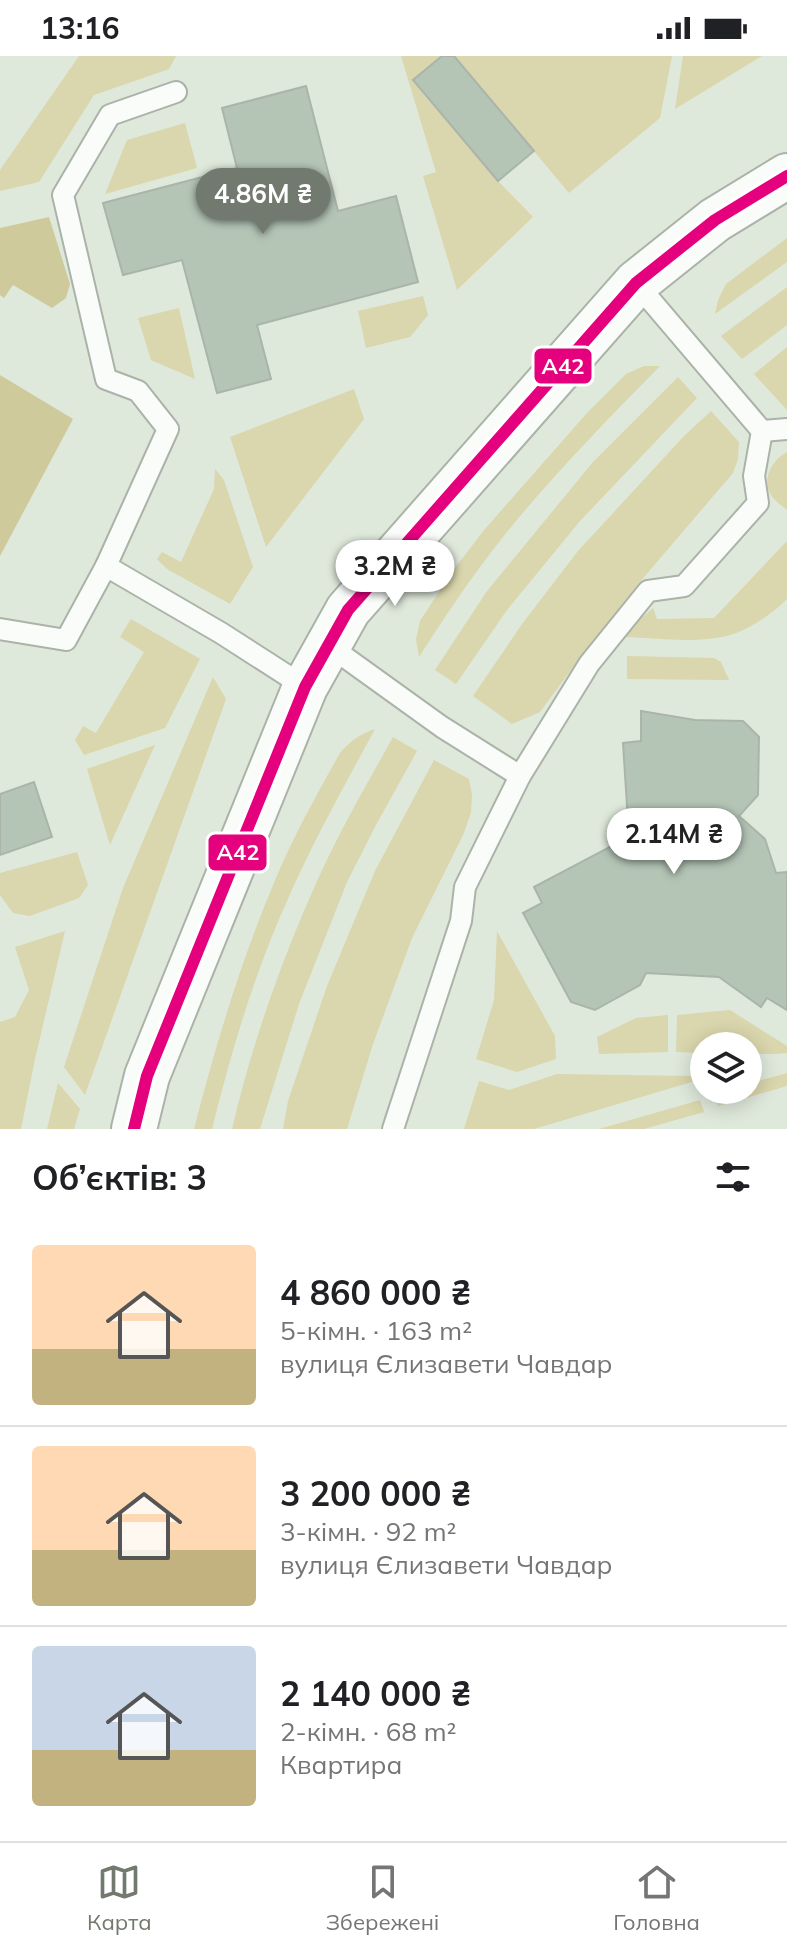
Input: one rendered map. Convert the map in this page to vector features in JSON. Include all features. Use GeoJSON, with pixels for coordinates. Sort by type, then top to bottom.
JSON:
{"type":"FeatureCollection","features":[{"type":"Feature","properties":{"kind":"street"},"geometry":{"type":"LineString","coordinates":[[134,1129],[147,1076],[305,687],[348,610],[636,283],[715,220],[787,176]]}},
{"type":"Feature","properties":{"kind":"lane"},"geometry":{"type":"LineString","coordinates":[[0,629],[66,640],[106,566],[168,429],[138,391],[106,379],[63,195],[110,115],[176,92]]}},
{"type":"Feature","properties":{"kind":"lane"},"geometry":{"type":"LineString","coordinates":[[636,283],[762,431]]}},
{"type":"Feature","properties":{"kind":"lane"},"geometry":{"type":"LineString","coordinates":[[762,431],[787,429]]}},
{"type":"Feature","properties":{"kind":"lane"},"geometry":{"type":"LineString","coordinates":[[393,1129],[461,921],[465,887],[520,776],[589,664],[648,591],[684,586],[758,503],[754,476],[762,431]]}},
{"type":"Feature","properties":{"kind":"lane"},"geometry":{"type":"LineString","coordinates":[[106,566],[221,633],[305,687]]}},
{"type":"Feature","properties":{"kind":"lane"},"geometry":{"type":"LineString","coordinates":[[328,645],[442,727],[520,776]]}},
{"type":"Feature","properties":{"kind":"shaded area"},"geometry":{"type":"Polygon","coordinates":[[[79,56],[176,56],[169,69],[94,95],[39,182],[0,191],[0,170],[79,56]]]}},
{"type":"Feature","properties":{"kind":"shaded area"},"geometry":{"type":"Polygon","coordinates":[[[401,56],[442,56],[414,80],[498,181],[533,217],[457,290],[423,176],[436,172],[401,56]]]}},
{"type":"Feature","properties":{"kind":"shaded area"},"geometry":{"type":"Polygon","coordinates":[[[454,56],[672,56],[660,118],[569,193],[454,56]]]}},
{"type":"Feature","properties":{"kind":"shaded area"},"geometry":{"type":"Polygon","coordinates":[[[683,56],[762,56],[675,109],[683,56]]]}},
{"type":"Feature","properties":{"kind":"shaded area"},"geometry":{"type":"Polygon","coordinates":[[[185,123],[197,168],[105,194],[127,140],[185,123]]]}},
{"type":"Feature","properties":{"kind":"shaded area"},"geometry":{"type":"Polygon","coordinates":[[[49,217],[70,284],[66,298],[52,308],[13,285],[4,298],[0,295],[0,228],[49,217]]]}},
{"type":"Feature","properties":{"kind":"shaded area"},"geometry":{"type":"Polygon","coordinates":[[[787,238],[787,262],[715,314],[726,284],[787,238]]]}},
{"type":"Feature","properties":{"kind":"shaded area"},"geometry":{"type":"Polygon","coordinates":[[[787,287],[787,325],[742,359],[721,336],[787,287]]]}},
{"type":"Feature","properties":{"kind":"shaded area"},"geometry":{"type":"Polygon","coordinates":[[[423,296],[428,315],[410,337],[366,348],[358,311],[423,296]]]}},
{"type":"Feature","properties":{"kind":"shaded area"},"geometry":{"type":"Polygon","coordinates":[[[179,308],[195,379],[151,360],[138,318],[179,308]]]}},
{"type":"Feature","properties":{"kind":"shaded area"},"geometry":{"type":"Polygon","coordinates":[[[787,347],[787,410],[754,374],[787,347]]]}},
{"type":"Feature","properties":{"kind":"shaded area"},"geometry":{"type":"Polygon","coordinates":[[[644,366],[660,366],[518,519],[488,556],[419,657],[416,639],[420,621],[454,569],[587,413],[626,374],[644,366]]]}},
{"type":"Feature","properties":{"kind":"shaded area"},"geometry":{"type":"Polygon","coordinates":[[[0,375],[73,419],[0,556],[0,375]]]}},
{"type":"Feature","properties":{"kind":"shaded area"},"geometry":{"type":"Polygon","coordinates":[[[678,377],[697,398],[580,521],[507,610],[456,684],[435,670],[487,591],[593,462],[678,377]]]}},
{"type":"Feature","properties":{"kind":"shaded area"},"geometry":{"type":"Polygon","coordinates":[[[354,389],[364,419],[266,547],[230,437],[354,389]]]}},
{"type":"Feature","properties":{"kind":"shaded area"},"geometry":{"type":"Polygon","coordinates":[[[711,411],[739,442],[733,473],[639,583],[540,712],[512,724],[473,696],[522,624],[578,551],[711,411]]]}},
{"type":"Feature","properties":{"kind":"shaded area"},"geometry":{"type":"Polygon","coordinates":[[[787,452],[787,510],[770,494],[767,479],[774,463],[787,452]]]}},
{"type":"Feature","properties":{"kind":"shaded area"},"geometry":{"type":"Polygon","coordinates":[[[215,469],[224,480],[253,567],[230,604],[167,569],[157,559],[162,552],[181,562],[214,489],[215,469]]]}},
{"type":"Feature","properties":{"kind":"shaded area"},"geometry":{"type":"Polygon","coordinates":[[[787,541],[787,599],[757,622],[740,632],[711,639],[625,637],[653,608],[657,619],[714,618],[787,541]]]}},
{"type":"Feature","properties":{"kind":"shaded area"},"geometry":{"type":"Polygon","coordinates":[[[131,619],[200,659],[165,728],[84,755],[75,740],[83,726],[96,733],[144,652],[120,637],[131,619]]]}},
{"type":"Feature","properties":{"kind":"shaded area"},"geometry":{"type":"Polygon","coordinates":[[[627,656],[714,658],[721,662],[729,680],[627,679],[627,656]]]}},
{"type":"Feature","properties":{"kind":"shaded area"},"geometry":{"type":"Polygon","coordinates":[[[213,677],[226,699],[85,1095],[64,1067],[123,888],[213,677]]]}},
{"type":"Feature","properties":{"kind":"shaded area"},"geometry":{"type":"Polygon","coordinates":[[[375,729],[311,850],[278,921],[246,1009],[212,1129],[194,1129],[240,971],[283,862],[340,753],[356,738],[375,729]]]}},
{"type":"Feature","properties":{"kind":"shaded area"},"geometry":{"type":"Polygon","coordinates":[[[393,737],[417,751],[347,882],[299,1004],[260,1129],[232,1129],[259,1033],[292,940],[335,843],[393,737]]]}},
{"type":"Feature","properties":{"kind":"shaded area"},"geometry":{"type":"Polygon","coordinates":[[[155,745],[110,845],[87,769],[155,745]]]}},
{"type":"Feature","properties":{"kind":"shaded area"},"geometry":{"type":"Polygon","coordinates":[[[434,760],[469,779],[471,812],[464,833],[412,938],[373,1044],[347,1129],[283,1129],[288,1101],[327,986],[375,871],[434,760]]]}},
{"type":"Feature","properties":{"kind":"shaded area"},"geometry":{"type":"Polygon","coordinates":[[[77,852],[88,885],[79,898],[30,916],[13,913],[0,895],[0,873],[77,852]]]}},
{"type":"Feature","properties":{"kind":"shaded area"},"geometry":{"type":"Polygon","coordinates":[[[65,931],[21,1129],[0,1129],[0,1022],[15,1017],[29,990],[15,947],[65,931]]]}},
{"type":"Feature","properties":{"kind":"shaded area"},"geometry":{"type":"Polygon","coordinates":[[[497,931],[555,1036],[556,1059],[517,1072],[476,1059],[494,1000],[497,931]]]}},
{"type":"Feature","properties":{"kind":"shaded area"},"geometry":{"type":"Polygon","coordinates":[[[730,1010],[787,1046],[787,1053],[762,1054],[762,1032],[690,1032],[690,1052],[676,1052],[677,1015],[730,1010]]]}},
{"type":"Feature","properties":{"kind":"shaded area"},"geometry":{"type":"Polygon","coordinates":[[[668,1015],[668,1052],[599,1054],[597,1037],[636,1018],[668,1015]]]}},
{"type":"Feature","properties":{"kind":"shaded area"},"geometry":{"type":"Polygon","coordinates":[[[787,1073],[787,1086],[762,1093],[762,1080],[787,1073]]]}},
{"type":"Feature","properties":{"kind":"shaded area"},"geometry":{"type":"Polygon","coordinates":[[[557,1074],[690,1076],[690,1082],[534,1129],[464,1129],[479,1081],[509,1090],[557,1074]]]}},
{"type":"Feature","properties":{"kind":"shaded area"},"geometry":{"type":"Polygon","coordinates":[[[58,1083],[80,1109],[74,1129],[47,1129],[58,1083]]]}},
{"type":"Feature","properties":{"kind":"shaded area"},"geometry":{"type":"Polygon","coordinates":[[[690,1103],[701,1104],[704,1112],[644,1129],[599,1129],[690,1103]]]}},
{"type":"Feature","properties":{"kind":"building"},"geometry":{"type":"Polygon","coordinates":[[[442,56],[454,56],[534,151],[498,181],[413,80],[442,56]]]}},
{"type":"Feature","properties":{"kind":"building"},"geometry":{"type":"Polygon","coordinates":[[[306,86],[338,211],[396,196],[418,282],[257,325],[271,379],[217,393],[182,260],[123,275],[103,203],[237,168],[222,108],[306,86]]]}},
{"type":"Feature","properties":{"kind":"building"},"geometry":{"type":"Polygon","coordinates":[[[641,711],[695,720],[743,721],[759,737],[758,795],[739,816],[765,839],[776,873],[787,872],[787,1010],[767,998],[761,1007],[719,977],[646,973],[640,985],[595,1010],[571,1002],[523,913],[542,903],[534,887],[629,837],[623,743],[641,741],[641,711]]]}},
{"type":"Feature","properties":{"kind":"building"},"geometry":{"type":"Polygon","coordinates":[[[34,782],[52,837],[0,855],[0,794],[34,782]]]}},
{"type":"Feature","properties":{"kind":"transit line","name":"А42"},"geometry":{"type":"LineString","coordinates":[[134,1129],[147,1076],[305,687],[348,610],[636,283],[715,220],[787,176]]}}]}
